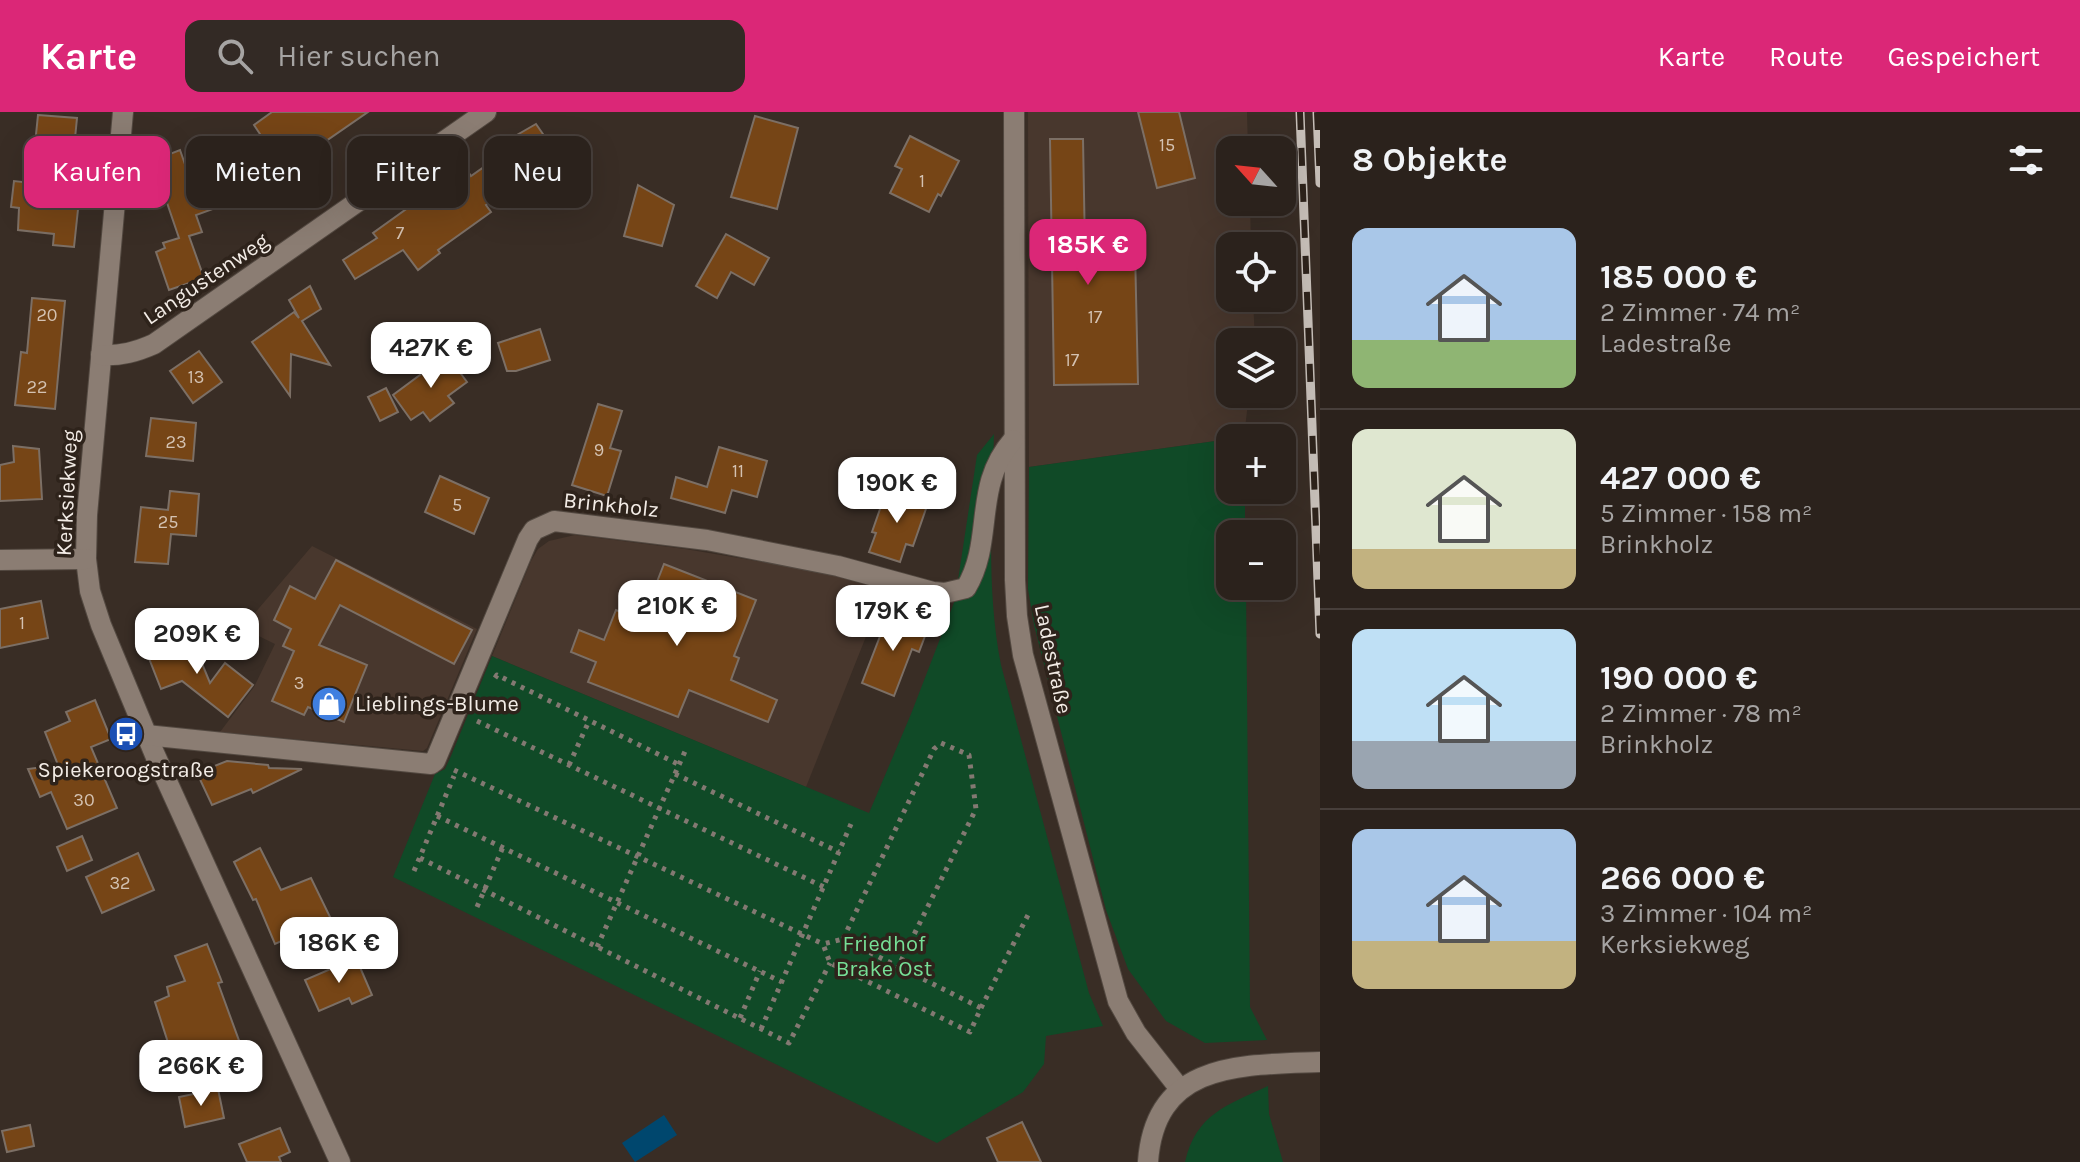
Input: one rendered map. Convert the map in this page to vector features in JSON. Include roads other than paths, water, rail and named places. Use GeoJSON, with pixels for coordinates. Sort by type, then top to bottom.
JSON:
{"type":"FeatureCollection","features":[{"type":"Feature","properties":{"kind":"street","name":"Kerksiekweg"},"geometry":{"type":"LineString","coordinates":[[123,112],[87,515],[86,559],[90,591],[146,735],[340,1162]]}},
{"type":"Feature","properties":{"kind":"street","name":"Langustenweg"},"geometry":{"type":"LineString","coordinates":[[101,355],[138,352],[154,344],[486,112]]}},
{"type":"Feature","properties":{"kind":"street","name":"Ladestraße"},"geometry":{"type":"LineString","coordinates":[[1014,112],[1013,440],[1016,604],[1023,655],[1118,1001],[1136,1033],[1180,1089]]}},
{"type":"Feature","properties":{"kind":"street","name":"Brinkholz"},"geometry":{"type":"LineString","coordinates":[[146,735],[427,765],[435,761],[528,539],[542,524],[554,521],[707,540],[838,566],[945,593],[966,588],[976,570],[990,477],[999,456],[1013,440]]}},
{"type":"Feature","properties":{"kind":"street"},"geometry":{"type":"LineString","coordinates":[[0,560],[86,559]]}},
{"type":"Feature","properties":{"kind":"street"},"geometry":{"type":"LineString","coordinates":[[1148,1162],[1149,1138],[1157,1117],[1180,1089],[1199,1077],[1241,1065],[1320,1062]]}},
{"type":"Feature","properties":{"kind":"water"},"geometry":{"type":"Polygon","coordinates":[[[664,1115],[677,1135],[635,1162],[622,1143],[664,1115]]]}},
{"type":"Feature","properties":{"kind":"railway"},"geometry":{"type":"LineString","coordinates":[[1300,112],[1320,634]]}},
{"type":"Feature","properties":{"kind":"railway"},"geometry":{"type":"LineString","coordinates":[[1317,112],[1320,183]]}},
{"type":"Feature","properties":{"kind":"place","name":"Lieblings-Blume"},"geometry":{"type":"Point","coordinates":[329,704]}},
{"type":"Feature","properties":{"kind":"place","name":"Spiekeroogstraße"},"geometry":{"type":"Point","coordinates":[126,734]}},
{"type":"Feature","properties":{"kind":"park label","name":"Friedhof Brake Ost"},"geometry":{"type":"Point","coordinates":[884,956]}}]}
